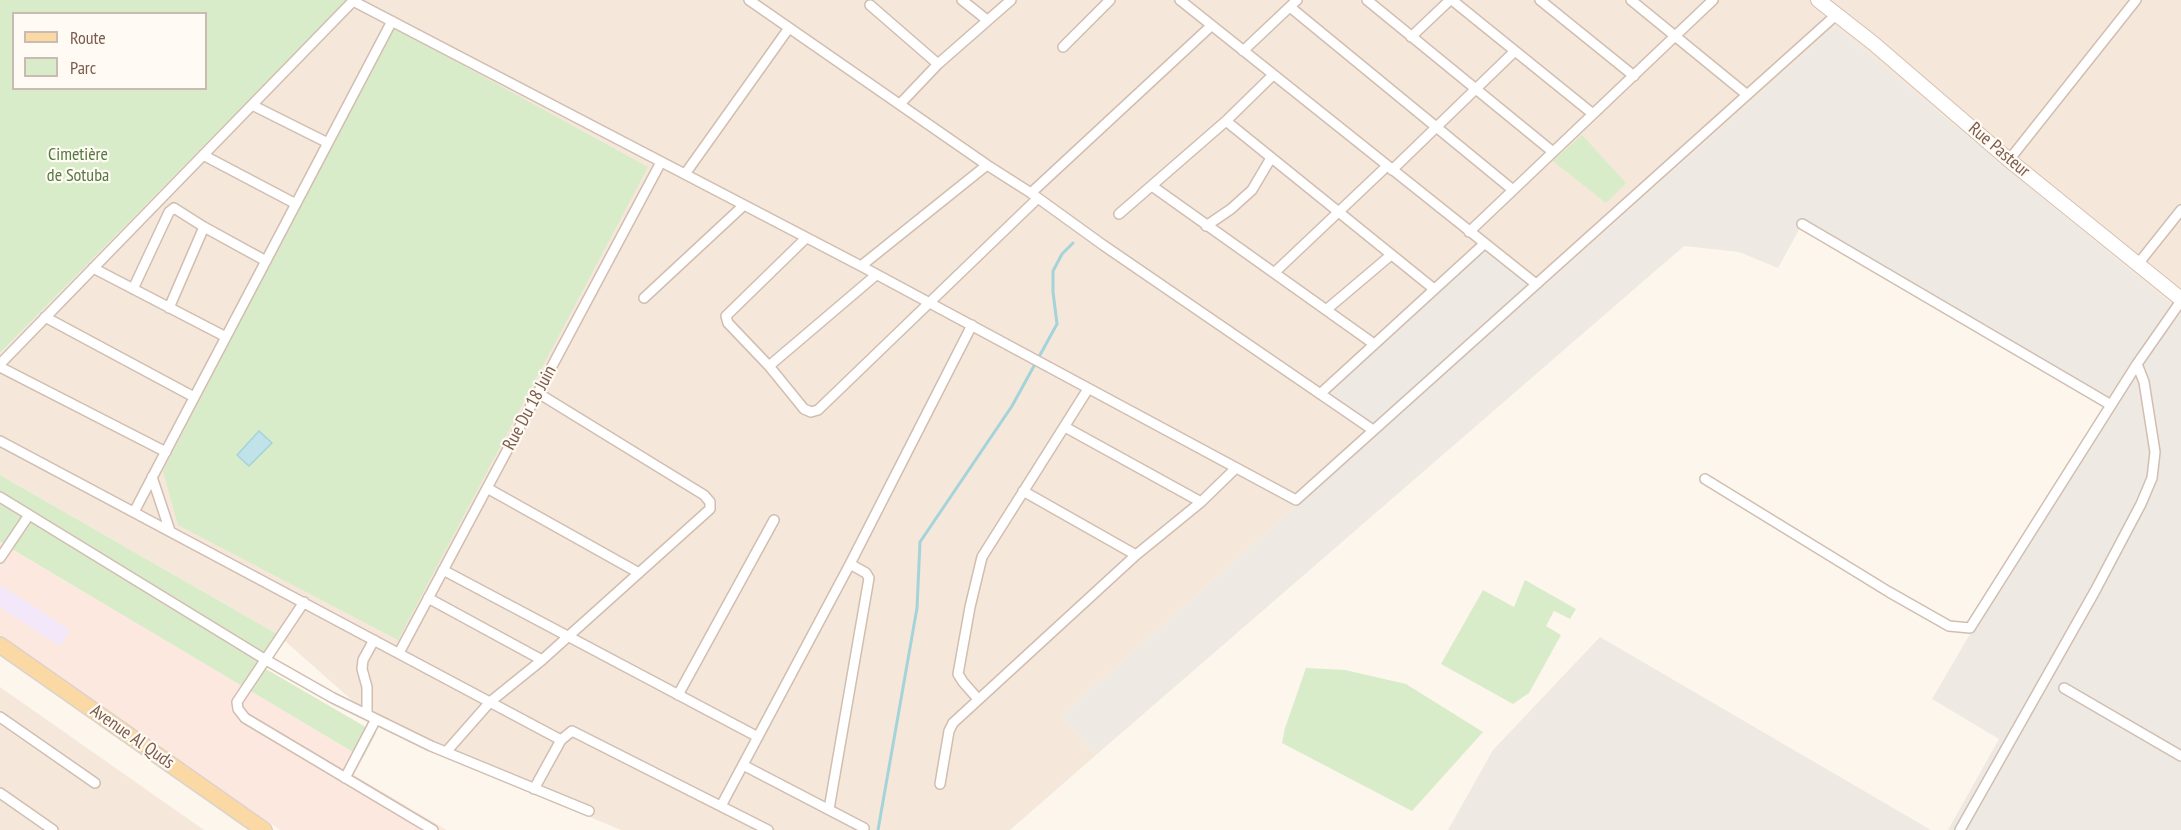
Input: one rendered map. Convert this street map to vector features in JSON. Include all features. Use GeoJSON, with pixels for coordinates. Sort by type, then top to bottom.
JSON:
{"type":"FeatureCollection","features":[{"type":"Feature","properties":{"kind":"main road","name":"Rue Pasteur"},"geometry":{"type":"LineString","coordinates":[[1818,0],[1873,43],[2009,160],[2181,300]]}},
{"type":"Feature","properties":{"kind":"main road","name":"Avenue Al Quds"},"geometry":{"type":"LineString","coordinates":[[0,645],[264,830]]}},
{"type":"Feature","properties":{"kind":"main road","name":"Avenue Al Quds"},"geometry":{"type":"LineString","coordinates":[[0,654],[248,830]]}},
{"type":"Feature","properties":{"kind":"street"},"geometry":{"type":"LineString","coordinates":[[165,452],[0,365],[354,0],[1025,353],[1044,366],[1296,500],[1836,15]]}},
{"type":"Feature","properties":{"kind":"street"},"geometry":{"type":"LineString","coordinates":[[748,0],[987,165],[1035,195],[1373,430]]}},
{"type":"Feature","properties":{"kind":"street"},"geometry":{"type":"LineString","coordinates":[[962,0],[987,20]]}},
{"type":"Feature","properties":{"kind":"street"},"geometry":{"type":"LineString","coordinates":[[900,104],[938,64],[1011,0]]}},
{"type":"Feature","properties":{"kind":"street"},"geometry":{"type":"LineString","coordinates":[[1063,46],[1110,0]]}},
{"type":"Feature","properties":{"kind":"street"},"geometry":{"type":"LineString","coordinates":[[1180,0],[1536,284]]}},
{"type":"Feature","properties":{"kind":"street"},"geometry":{"type":"LineString","coordinates":[[1367,0],[1553,153]]}},
{"type":"Feature","properties":{"kind":"street"},"geometry":{"type":"LineString","coordinates":[[1411,37],[1451,0],[1593,114]]}},
{"type":"Feature","properties":{"kind":"street"},"geometry":{"type":"LineString","coordinates":[[1540,0],[1634,76]]}},
{"type":"Feature","properties":{"kind":"street"},"geometry":{"type":"LineString","coordinates":[[1631,0],[1746,94]]}},
{"type":"Feature","properties":{"kind":"street"},"geometry":{"type":"LineString","coordinates":[[1469,232],[1713,0]]}},
{"type":"Feature","properties":{"kind":"street"},"geometry":{"type":"LineString","coordinates":[[2009,160],[2136,0]]}},
{"type":"Feature","properties":{"kind":"street"},"geometry":{"type":"LineString","coordinates":[[1243,51],[1294,3],[1436,127],[1513,190]]}},
{"type":"Feature","properties":{"kind":"street"},"geometry":{"type":"LineString","coordinates":[[870,5],[938,64]]}},
{"type":"Feature","properties":{"kind":"street"},"geometry":{"type":"LineString","coordinates":[[134,512],[392,21]]}},
{"type":"Feature","properties":{"kind":"street"},"geometry":{"type":"LineString","coordinates":[[806,238],[726,316],[728,323],[769,366],[804,410],[811,412],[818,410],[930,304],[1035,195],[1211,26]]}},
{"type":"Feature","properties":{"kind":"street"},"geometry":{"type":"LineString","coordinates":[[685,174],[789,28]]}},
{"type":"Feature","properties":{"kind":"street"},"geometry":{"type":"LineString","coordinates":[[1274,273],[1338,212],[1436,127],[1515,51]]}},
{"type":"Feature","properties":{"kind":"street"},"geometry":{"type":"LineString","coordinates":[[1119,214],[1226,121],[1273,75]]}},
{"type":"Feature","properties":{"kind":"street"},"geometry":{"type":"LineString","coordinates":[[252,105],[328,143]]}},
{"type":"Feature","properties":{"kind":"street"},"geometry":{"type":"LineString","coordinates":[[1226,121],[1434,289]]}},
{"type":"Feature","properties":{"kind":"street"},"geometry":{"type":"LineString","coordinates":[[203,155],[296,204]]}},
{"type":"Feature","properties":{"kind":"street"},"geometry":{"type":"LineString","coordinates":[[1206,226],[1231,209],[1252,190],[1271,158]]}},
{"type":"Feature","properties":{"kind":"street","name":"Rue Du 18 Juin"},"geometry":{"type":"LineString","coordinates":[[399,653],[661,162]]}},
{"type":"Feature","properties":{"kind":"street"},"geometry":{"type":"LineString","coordinates":[[861,266],[987,165]]}},
{"type":"Feature","properties":{"kind":"street"},"geometry":{"type":"LineString","coordinates":[[1152,186],[1374,344]]}},
{"type":"Feature","properties":{"kind":"street"},"geometry":{"type":"LineString","coordinates":[[644,298],[743,206]]}},
{"type":"Feature","properties":{"kind":"street"},"geometry":{"type":"LineString","coordinates":[[133,289],[174,208],[266,261]]}},
{"type":"Feature","properties":{"kind":"street"},"geometry":{"type":"LineString","coordinates":[[2138,264],[2181,210]]}},
{"type":"Feature","properties":{"kind":"street"},"geometry":{"type":"LineString","coordinates":[[1802,224],[2111,405]]}},
{"type":"Feature","properties":{"kind":"street"},"geometry":{"type":"LineString","coordinates":[[169,308],[204,227]]}},
{"type":"Feature","properties":{"kind":"street"},"geometry":{"type":"LineString","coordinates":[[1320,394],[1484,244]]}},
{"type":"Feature","properties":{"kind":"street"},"geometry":{"type":"LineString","coordinates":[[1326,310],[1391,255]]}},
{"type":"Feature","properties":{"kind":"street"},"geometry":{"type":"LineString","coordinates":[[93,268],[226,337]]}},
{"type":"Feature","properties":{"kind":"street"},"geometry":{"type":"LineString","coordinates":[[769,366],[876,275]]}},
{"type":"Feature","properties":{"kind":"street"},"geometry":{"type":"LineString","coordinates":[[1705,479],[1889,592],[1949,626],[1970,628],[2137,364],[2181,300]]}},
{"type":"Feature","properties":{"kind":"street"},"geometry":{"type":"LineString","coordinates":[[45,317],[195,397]]}},
{"type":"Feature","properties":{"kind":"street"},"geometry":{"type":"LineString","coordinates":[[721,806],[972,325]]}},
{"type":"Feature","properties":{"kind":"street"},"geometry":{"type":"LineString","coordinates":[[1960,830],[2100,581],[2141,504],[2152,478],[2155,452],[2144,382],[2137,364]]}},
{"type":"Feature","properties":{"kind":"street"},"geometry":{"type":"LineString","coordinates":[[978,699],[958,674],[982,557],[1088,389]]}},
{"type":"Feature","properties":{"kind":"street"},"geometry":{"type":"LineString","coordinates":[[446,753],[490,702],[542,660],[710,509],[710,502],[704,495],[538,393]]}},
{"type":"Feature","properties":{"kind":"street"},"geometry":{"type":"LineString","coordinates":[[1065,427],[1201,502]]}},
{"type":"Feature","properties":{"kind":"street"},"geometry":{"type":"LineString","coordinates":[[0,441],[561,740]]}},
{"type":"Feature","properties":{"kind":"street"},"geometry":{"type":"LineString","coordinates":[[940,784],[949,730],[953,723],[1136,555],[1201,502],[1236,468]]}},
{"type":"Feature","properties":{"kind":"street"},"geometry":{"type":"LineString","coordinates":[[152,477],[170,531]]}},
{"type":"Feature","properties":{"kind":"street"},"geometry":{"type":"LineString","coordinates":[[487,489],[639,573]]}},
{"type":"Feature","properties":{"kind":"street"},"geometry":{"type":"LineString","coordinates":[[1023,491],[1136,555]]}},
{"type":"Feature","properties":{"kind":"street"},"geometry":{"type":"LineString","coordinates":[[0,497],[266,660],[333,698],[446,753],[589,812]]}},
{"type":"Feature","properties":{"kind":"street"},"geometry":{"type":"LineString","coordinates":[[0,558],[29,515]]}},
{"type":"Feature","properties":{"kind":"street"},"geometry":{"type":"LineString","coordinates":[[678,695],[774,520]]}},
{"type":"Feature","properties":{"kind":"street"},"geometry":{"type":"LineString","coordinates":[[829,809],[869,578],[866,573],[849,564]]}},
{"type":"Feature","properties":{"kind":"street"},"geometry":{"type":"LineString","coordinates":[[443,570],[758,737]]}},
{"type":"Feature","properties":{"kind":"street"},"geometry":{"type":"LineString","coordinates":[[428,598],[542,660]]}},
{"type":"Feature","properties":{"kind":"street"},"geometry":{"type":"LineString","coordinates":[[304,603],[237,702],[238,709],[244,718],[433,830]]}},
{"type":"Feature","properties":{"kind":"street"},"geometry":{"type":"LineString","coordinates":[[345,778],[372,716],[362,669],[363,660],[374,640]]}},
{"type":"Feature","properties":{"kind":"street"},"geometry":{"type":"LineString","coordinates":[[2064,688],[2181,756]]}},
{"type":"Feature","properties":{"kind":"street"},"geometry":{"type":"LineString","coordinates":[[0,717],[95,783]]}},
{"type":"Feature","properties":{"kind":"street"},"geometry":{"type":"LineString","coordinates":[[534,789],[561,740],[570,731],[575,731],[768,830]]}},
{"type":"Feature","properties":{"kind":"street"},"geometry":{"type":"LineString","coordinates":[[743,765],[864,828]]}},
{"type":"Feature","properties":{"kind":"street"},"geometry":{"type":"LineString","coordinates":[[0,793],[53,830]]}},
{"type":"Feature","properties":{"kind":"shaded area"},"geometry":{"type":"Polygon","coordinates":[[[347,0],[2181,0],[2181,312],[1835,26],[1543,287],[1375,433],[1061,716],[1096,755],[1010,830],[621,830],[431,751],[380,725],[277,634],[0,475],[0,353],[347,0]]]}},
{"type":"Feature","properties":{"kind":"shaded area"},"geometry":{"type":"Polygon","coordinates":[[[1835,26],[2181,312],[2181,830],[1948,830],[1999,739],[1932,699],[2103,407],[1800,228],[1778,268],[1739,252],[1684,246],[1096,755],[1061,716],[1375,433],[1318,396],[1487,242],[1543,287],[1835,26]]]}},
{"type":"Feature","properties":{"kind":"shaded area"},"geometry":{"type":"Polygon","coordinates":[[[0,542],[363,758],[354,775],[447,830],[280,830],[0,637],[0,542]]]}},
{"type":"Feature","properties":{"kind":"shaded area"},"geometry":{"type":"Polygon","coordinates":[[[0,585],[70,630],[60,646],[0,607],[0,585]]]}},
{"type":"Feature","properties":{"kind":"shaded area"},"geometry":{"type":"Polygon","coordinates":[[[1600,637],[1931,830],[1448,830],[1493,750],[1600,637]]]}},
{"type":"Feature","properties":{"kind":"shaded area"},"geometry":{"type":"Polygon","coordinates":[[[0,687],[204,830],[0,830],[0,687]]]}},
{"type":"Feature","properties":{"kind":"green space","name":"Cimetière de Sotuba"},"geometry":{"type":"Polygon","coordinates":[[[0,0],[347,0],[0,353],[0,0]]]}},
{"type":"Feature","properties":{"kind":"green space"},"geometry":{"type":"Polygon","coordinates":[[[393,27],[648,167],[398,640],[178,525],[163,471],[393,27]]]}},
{"type":"Feature","properties":{"kind":"green space"},"geometry":{"type":"Polygon","coordinates":[[[1582,135],[1626,183],[1606,203],[1553,161],[1582,135]]]}},
{"type":"Feature","properties":{"kind":"green space"},"geometry":{"type":"Polygon","coordinates":[[[0,475],[277,634],[259,665],[376,733],[363,758],[0,542],[0,475]]]}},
{"type":"Feature","properties":{"kind":"green space"},"geometry":{"type":"Polygon","coordinates":[[[1525,580],[1576,609],[1570,619],[1554,611],[1546,626],[1561,635],[1529,693],[1513,704],[1441,664],[1483,590],[1514,607],[1525,580]]]}},
{"type":"Feature","properties":{"kind":"green space"},"geometry":{"type":"Polygon","coordinates":[[[1306,668],[1345,670],[1406,684],[1483,732],[1412,811],[1282,743],[1306,668]]]}},
{"type":"Feature","properties":{"kind":"water"},"geometry":{"type":"Polygon","coordinates":[[[259,431],[272,443],[249,466],[237,455],[259,431]]]}},
{"type":"Feature","properties":{"kind":"waterway"},"geometry":{"type":"LineString","coordinates":[[878,830],[917,608],[920,542],[1012,406],[1057,324],[1053,271],[1062,254],[1073,243]]}}]}
